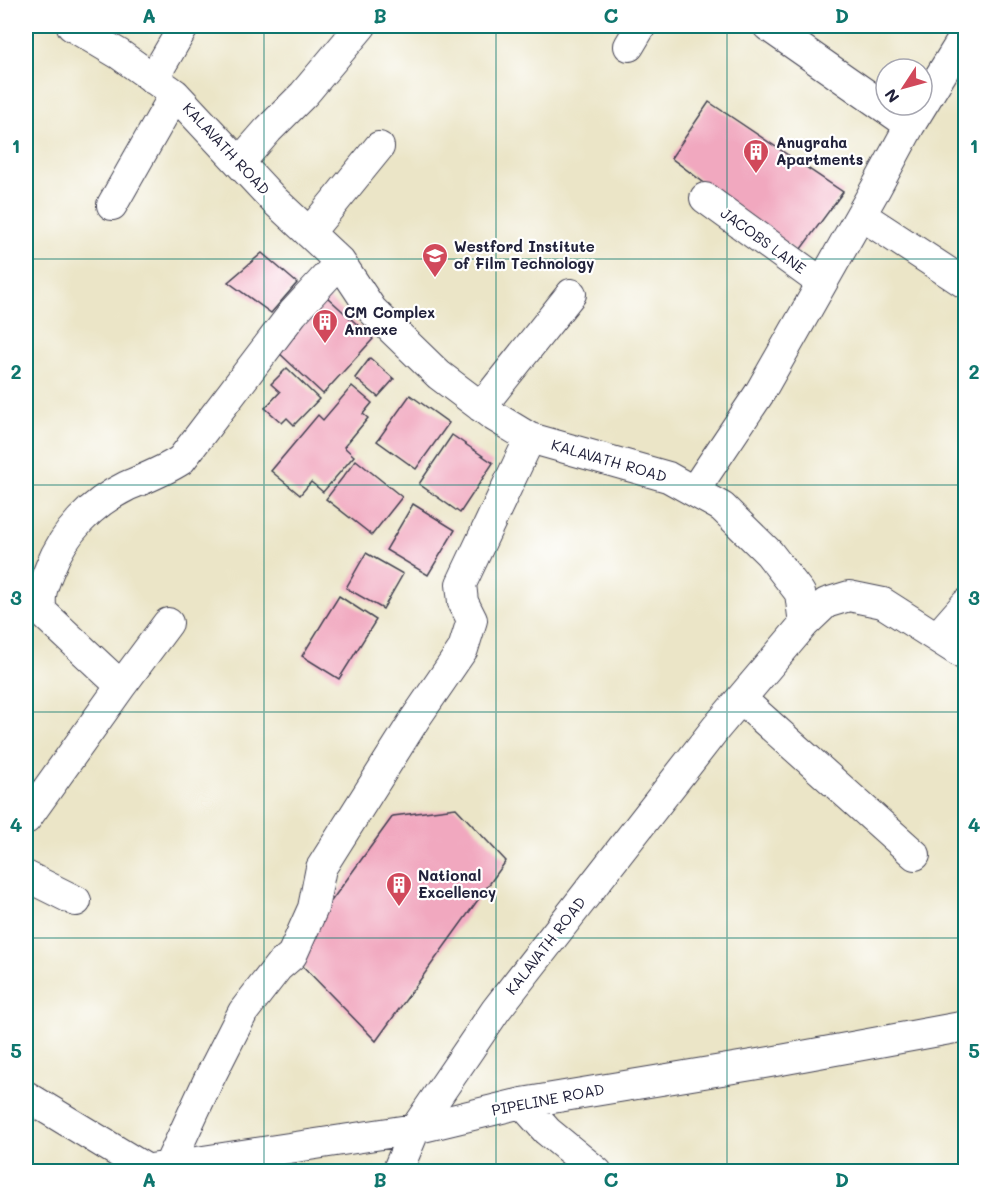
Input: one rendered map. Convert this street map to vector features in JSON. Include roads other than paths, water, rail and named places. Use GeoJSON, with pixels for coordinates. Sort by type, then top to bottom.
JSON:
{"type":"FeatureCollection","features":[{"type":"Feature","properties":{"kind":"street","name":"KALAVATH ROAD"},"geometry":{"type":"LineString","coordinates":[[72,26],[119,54],[164,87],[240,162],[274,200],[340,262],[372,310],[439,375],[481,407],[530,438],[668,477],[723,507],[769,553],[800,593],[804,624],[741,699],[496,1010],[415,1129],[396,1172]]}},
{"type":"Feature","properties":{"kind":"street"},"geometry":{"type":"LineString","coordinates":[[112,205],[164,87],[184,26]]}},
{"type":"Feature","properties":{"kind":"street"},"geometry":{"type":"LineString","coordinates":[[240,162],[304,94],[361,26]]}},
{"type":"Feature","properties":{"kind":"street"},"geometry":{"type":"LineString","coordinates":[[768,26],[910,125]]}},
{"type":"Feature","properties":{"kind":"street"},"geometry":{"type":"LineString","coordinates":[[694,491],[759,394],[910,125],[966,34]]}},
{"type":"Feature","properties":{"kind":"street"},"geometry":{"type":"LineString","coordinates":[[309,233],[379,147]]}},
{"type":"Feature","properties":{"kind":"street","name":"JACOBS LANE"},"geometry":{"type":"LineString","coordinates":[[705,198],[822,283]]}},
{"type":"Feature","properties":{"kind":"street"},"geometry":{"type":"LineString","coordinates":[[861,215],[966,284]]}},
{"type":"Feature","properties":{"kind":"street"},"geometry":{"type":"LineString","coordinates":[[121,686],[42,612],[41,590],[54,558],[65,537],[77,522],[97,504],[181,460],[293,313],[340,262]]}},
{"type":"Feature","properties":{"kind":"street"},"geometry":{"type":"LineString","coordinates":[[481,407],[571,294]]}},
{"type":"Feature","properties":{"kind":"street"},"geometry":{"type":"LineString","coordinates":[[26,1096],[149,1169],[208,1081],[243,1012],[278,967],[292,955],[313,908],[321,868],[415,719],[463,649],[472,620],[463,602],[461,584],[530,438]]}},
{"type":"Feature","properties":{"kind":"street"},"geometry":{"type":"LineString","coordinates":[[804,624],[826,603],[849,596],[883,603],[966,656]]}},
{"type":"Feature","properties":{"kind":"street"},"geometry":{"type":"LineString","coordinates":[[937,637],[966,604]]}},
{"type":"Feature","properties":{"kind":"street"},"geometry":{"type":"LineString","coordinates":[[26,819],[168,623]]}},
{"type":"Feature","properties":{"kind":"street"},"geometry":{"type":"LineString","coordinates":[[741,699],[915,855]]}},
{"type":"Feature","properties":{"kind":"street"},"geometry":{"type":"LineString","coordinates":[[26,876],[76,901]]}},
{"type":"Feature","properties":{"kind":"street","name":"PIPELINE ROAD"},"geometry":{"type":"LineString","coordinates":[[149,1169],[415,1129],[522,1103],[770,1062],[966,1026]]}},
{"type":"Feature","properties":{"kind":"street"},"geometry":{"type":"LineString","coordinates":[[522,1103],[547,1131],[597,1172]]}},
{"type":"Feature","properties":{"kind":"place","name":"Anugraha Apartments"},"geometry":{"type":"Point","coordinates":[756,175]}},
{"type":"Feature","properties":{"kind":"place","name":"Westford Institute of Film Technology"},"geometry":{"type":"Point","coordinates":[435,279]}},
{"type":"Feature","properties":{"kind":"place","name":"CM Complex Annexe"},"geometry":{"type":"Point","coordinates":[325,345]}},
{"type":"Feature","properties":{"kind":"place","name":"National Excellency"},"geometry":{"type":"Point","coordinates":[399,908]}}]}
